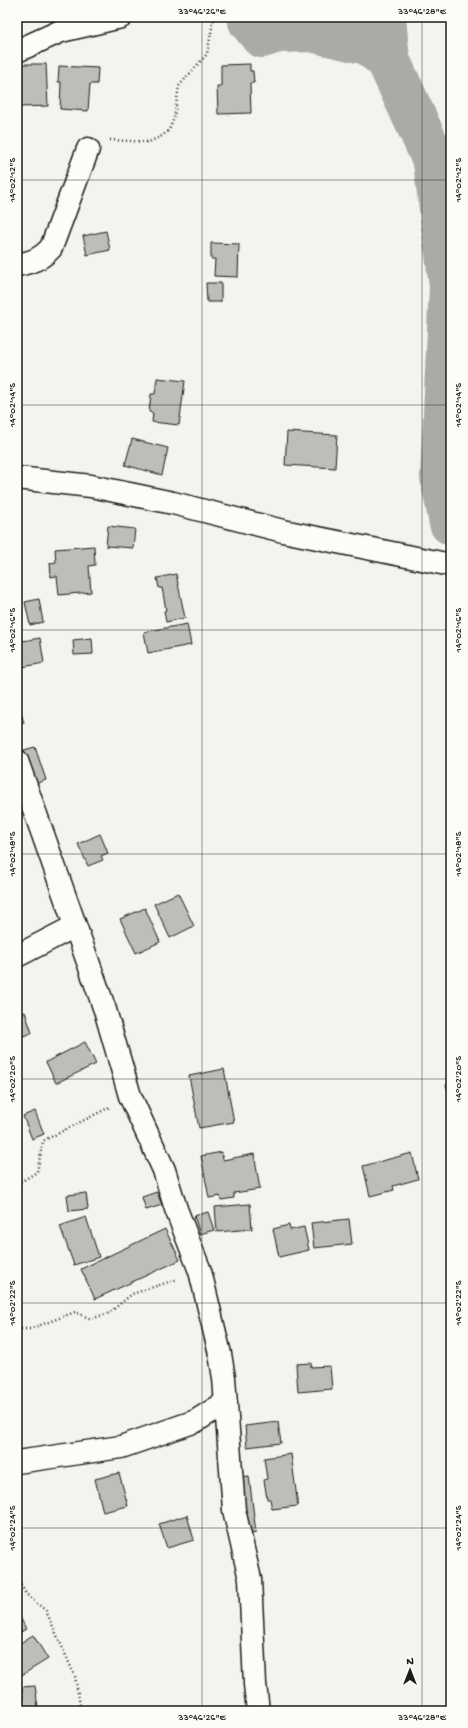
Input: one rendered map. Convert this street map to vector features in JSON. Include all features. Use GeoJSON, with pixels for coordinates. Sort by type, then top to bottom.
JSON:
{"type":"FeatureCollection","features":[{"type":"Feature","properties":{"kind":"street"},"geometry":{"type":"LineString","coordinates":[[17,51],[61,31],[121,17]]}},
{"type":"Feature","properties":{"kind":"street"},"geometry":{"type":"LineString","coordinates":[[17,265],[33,262],[43,257],[51,248],[88,149]]}},
{"type":"Feature","properties":{"kind":"street"},"geometry":{"type":"LineString","coordinates":[[17,478],[91,486],[173,503],[283,531],[451,566]]}},
{"type":"Feature","properties":{"kind":"street"},"geometry":{"type":"LineString","coordinates":[[17,761],[105,1010],[130,1096],[164,1170],[176,1209],[200,1271],[220,1354],[226,1402],[234,1510],[250,1579],[258,1711]]}},
{"type":"Feature","properties":{"kind":"street"},"geometry":{"type":"LineString","coordinates":[[17,956],[75,926]]}},
{"type":"Feature","properties":{"kind":"street"},"geometry":{"type":"LineString","coordinates":[[17,1462],[122,1447],[196,1422],[226,1402]]}},
{"type":"Feature","properties":{"kind":"path"},"geometry":{"type":"LineString","coordinates":[[88,149],[99,141],[122,140],[150,142],[162,136],[169,130],[174,118],[180,86],[207,54],[214,17]]}},
{"type":"Feature","properties":{"kind":"path"},"geometry":{"type":"LineString","coordinates":[[17,1184],[37,1172],[43,1140],[130,1096]]}},
{"type":"Feature","properties":{"kind":"path"},"geometry":{"type":"LineString","coordinates":[[17,1329],[30,1329],[75,1312],[91,1319],[109,1313],[132,1294],[200,1271]]}},
{"type":"Feature","properties":{"kind":"path"},"geometry":{"type":"LineString","coordinates":[[17,1578],[26,1594],[46,1611],[75,1676],[81,1711]]}},
{"type":"Feature","properties":{"kind":"building"},"geometry":{"type":"Polygon","coordinates":[[[19,64],[46,64],[48,106],[20,107],[19,64]]]}},
{"type":"Feature","properties":{"kind":"building"},"geometry":{"type":"Polygon","coordinates":[[[250,64],[250,71],[253,71],[254,83],[250,83],[251,113],[218,114],[217,86],[221,86],[221,65],[250,64]]]}},
{"type":"Feature","properties":{"kind":"building"},"geometry":{"type":"Polygon","coordinates":[[[59,66],[98,68],[97,84],[90,84],[88,111],[60,109],[61,82],[58,82],[59,66]]]}},
{"type":"Feature","properties":{"kind":"building"},"geometry":{"type":"Polygon","coordinates":[[[106,231],[110,250],[87,255],[83,236],[106,231]]]}},
{"type":"Feature","properties":{"kind":"building"},"geometry":{"type":"Polygon","coordinates":[[[17,237],[24,257],[17,259],[17,237]]]}},
{"type":"Feature","properties":{"kind":"building"},"geometry":{"type":"Polygon","coordinates":[[[211,243],[239,244],[238,277],[214,276],[215,259],[211,259],[211,243]]]}},
{"type":"Feature","properties":{"kind":"building"},"geometry":{"type":"Polygon","coordinates":[[[206,283],[221,283],[221,302],[207,302],[206,283]]]}},
{"type":"Feature","properties":{"kind":"building"},"geometry":{"type":"Polygon","coordinates":[[[157,378],[185,381],[179,425],[152,422],[153,413],[149,412],[151,394],[155,394],[157,378]]]}},
{"type":"Feature","properties":{"kind":"building"},"geometry":{"type":"Polygon","coordinates":[[[287,432],[337,435],[335,468],[285,465],[287,432]]]}},
{"type":"Feature","properties":{"kind":"building"},"geometry":{"type":"Polygon","coordinates":[[[132,439],[168,448],[162,475],[125,465],[132,439]]]}},
{"type":"Feature","properties":{"kind":"building"},"geometry":{"type":"Polygon","coordinates":[[[108,526],[135,529],[133,548],[106,546],[108,526]]]}},
{"type":"Feature","properties":{"kind":"building"},"geometry":{"type":"Polygon","coordinates":[[[94,546],[95,565],[89,566],[91,592],[59,595],[57,576],[51,577],[50,563],[56,562],[55,549],[94,546]]]}},
{"type":"Feature","properties":{"kind":"building"},"geometry":{"type":"Polygon","coordinates":[[[176,574],[185,618],[166,622],[164,611],[166,610],[162,588],[159,588],[157,578],[176,574]]]}},
{"type":"Feature","properties":{"kind":"building"},"geometry":{"type":"Polygon","coordinates":[[[39,599],[43,622],[30,625],[25,602],[39,599]]]}},
{"type":"Feature","properties":{"kind":"building"},"geometry":{"type":"Polygon","coordinates":[[[187,624],[191,645],[148,653],[144,632],[187,624]]]}},
{"type":"Feature","properties":{"kind":"building"},"geometry":{"type":"Polygon","coordinates":[[[40,638],[44,663],[17,668],[17,642],[40,638]]]}},
{"type":"Feature","properties":{"kind":"building"},"geometry":{"type":"Polygon","coordinates":[[[92,638],[93,654],[74,655],[73,640],[92,638]]]}},
{"type":"Feature","properties":{"kind":"building"},"geometry":{"type":"Polygon","coordinates":[[[17,698],[24,723],[17,725],[17,698]]]}},
{"type":"Feature","properties":{"kind":"building"},"geometry":{"type":"Polygon","coordinates":[[[35,747],[46,780],[35,784],[24,750],[35,747]]]}},
{"type":"Feature","properties":{"kind":"building"},"geometry":{"type":"Polygon","coordinates":[[[100,834],[108,853],[101,856],[103,860],[88,866],[78,844],[100,834]]]}},
{"type":"Feature","properties":{"kind":"building"},"geometry":{"type":"Polygon","coordinates":[[[178,893],[194,926],[170,938],[154,904],[178,893]]]}},
{"type":"Feature","properties":{"kind":"building"},"geometry":{"type":"Polygon","coordinates":[[[145,908],[160,942],[136,953],[120,919],[145,908]]]}},
{"type":"Feature","properties":{"kind":"building"},"geometry":{"type":"Polygon","coordinates":[[[25,1012],[32,1033],[17,1038],[17,1013],[18,1015],[25,1012]]]}},
{"type":"Feature","properties":{"kind":"building"},"geometry":{"type":"Polygon","coordinates":[[[85,1042],[96,1064],[56,1083],[46,1062],[85,1042]]]}},
{"type":"Feature","properties":{"kind":"building"},"geometry":{"type":"Polygon","coordinates":[[[224,1069],[234,1122],[199,1128],[189,1076],[224,1069]]]}},
{"type":"Feature","properties":{"kind":"building"},"geometry":{"type":"Polygon","coordinates":[[[451,1083],[451,1099],[446,1085],[451,1083]]]}},
{"type":"Feature","properties":{"kind":"building"},"geometry":{"type":"Polygon","coordinates":[[[35,1111],[44,1134],[32,1139],[23,1116],[35,1111]]]}},
{"type":"Feature","properties":{"kind":"building"},"geometry":{"type":"Polygon","coordinates":[[[222,1152],[223,1160],[254,1154],[260,1189],[234,1193],[234,1198],[221,1200],[220,1196],[209,1198],[201,1156],[222,1152]]]}},
{"type":"Feature","properties":{"kind":"building"},"geometry":{"type":"Polygon","coordinates":[[[412,1153],[418,1179],[393,1186],[394,1190],[370,1196],[363,1166],[412,1153]]]}},
{"type":"Feature","properties":{"kind":"building"},"geometry":{"type":"Polygon","coordinates":[[[157,1192],[162,1205],[146,1210],[142,1197],[157,1192]]]}},
{"type":"Feature","properties":{"kind":"building"},"geometry":{"type":"Polygon","coordinates":[[[86,1193],[88,1209],[69,1211],[67,1195],[86,1193]]]}},
{"type":"Feature","properties":{"kind":"building"},"geometry":{"type":"Polygon","coordinates":[[[250,1204],[252,1229],[217,1232],[215,1207],[250,1204]]]}},
{"type":"Feature","properties":{"kind":"building"},"geometry":{"type":"Polygon","coordinates":[[[208,1212],[214,1230],[200,1234],[194,1216],[208,1212]]]}},
{"type":"Feature","properties":{"kind":"building"},"geometry":{"type":"Polygon","coordinates":[[[86,1217],[99,1257],[74,1265],[60,1226],[86,1217]]]}},
{"type":"Feature","properties":{"kind":"building"},"geometry":{"type":"Polygon","coordinates":[[[349,1219],[352,1244],[314,1248],[311,1223],[349,1219]]]}},
{"type":"Feature","properties":{"kind":"building"},"geometry":{"type":"Polygon","coordinates":[[[289,1225],[290,1230],[304,1227],[309,1250],[279,1257],[273,1229],[289,1225]]]}},
{"type":"Feature","properties":{"kind":"building"},"geometry":{"type":"Polygon","coordinates":[[[165,1229],[180,1260],[95,1299],[81,1269],[165,1229]]]}},
{"type":"Feature","properties":{"kind":"building"},"geometry":{"type":"Polygon","coordinates":[[[311,1363],[311,1367],[330,1366],[332,1389],[298,1392],[296,1364],[311,1363]]]}},
{"type":"Feature","properties":{"kind":"building"},"geometry":{"type":"Polygon","coordinates":[[[278,1422],[281,1443],[247,1447],[245,1426],[278,1422]]]}},
{"type":"Feature","properties":{"kind":"building"},"geometry":{"type":"Polygon","coordinates":[[[291,1454],[298,1506],[272,1509],[270,1499],[267,1499],[264,1480],[267,1479],[264,1458],[291,1454]]]}},
{"type":"Feature","properties":{"kind":"building"},"geometry":{"type":"Polygon","coordinates":[[[119,1473],[128,1506],[103,1512],[95,1479],[119,1473]]]}},
{"type":"Feature","properties":{"kind":"building"},"geometry":{"type":"Polygon","coordinates":[[[249,1476],[256,1533],[245,1535],[237,1477],[249,1476]]]}},
{"type":"Feature","properties":{"kind":"building"},"geometry":{"type":"Polygon","coordinates":[[[187,1515],[194,1540],[167,1548],[159,1524],[187,1515]]]}},
{"type":"Feature","properties":{"kind":"building"},"geometry":{"type":"Polygon","coordinates":[[[17,1611],[26,1629],[17,1634],[17,1611]]]}},
{"type":"Feature","properties":{"kind":"building"},"geometry":{"type":"Polygon","coordinates":[[[33,1635],[48,1659],[17,1678],[17,1645],[33,1635]]]}},
{"type":"Feature","properties":{"kind":"building"},"geometry":{"type":"Polygon","coordinates":[[[35,1686],[38,1707],[24,1709],[22,1687],[35,1686]]]}},
{"type":"Feature","properties":{"kind":"waterway"},"geometry":{"type":"LineString","coordinates":[[251,17],[250,21],[262,36],[278,31],[311,30],[368,43],[388,60]]}},
{"type":"Feature","properties":{"kind":"waterway"},"geometry":{"type":"LineString","coordinates":[[384,17],[388,60],[435,162],[451,286],[442,477],[451,523]]}}]}
